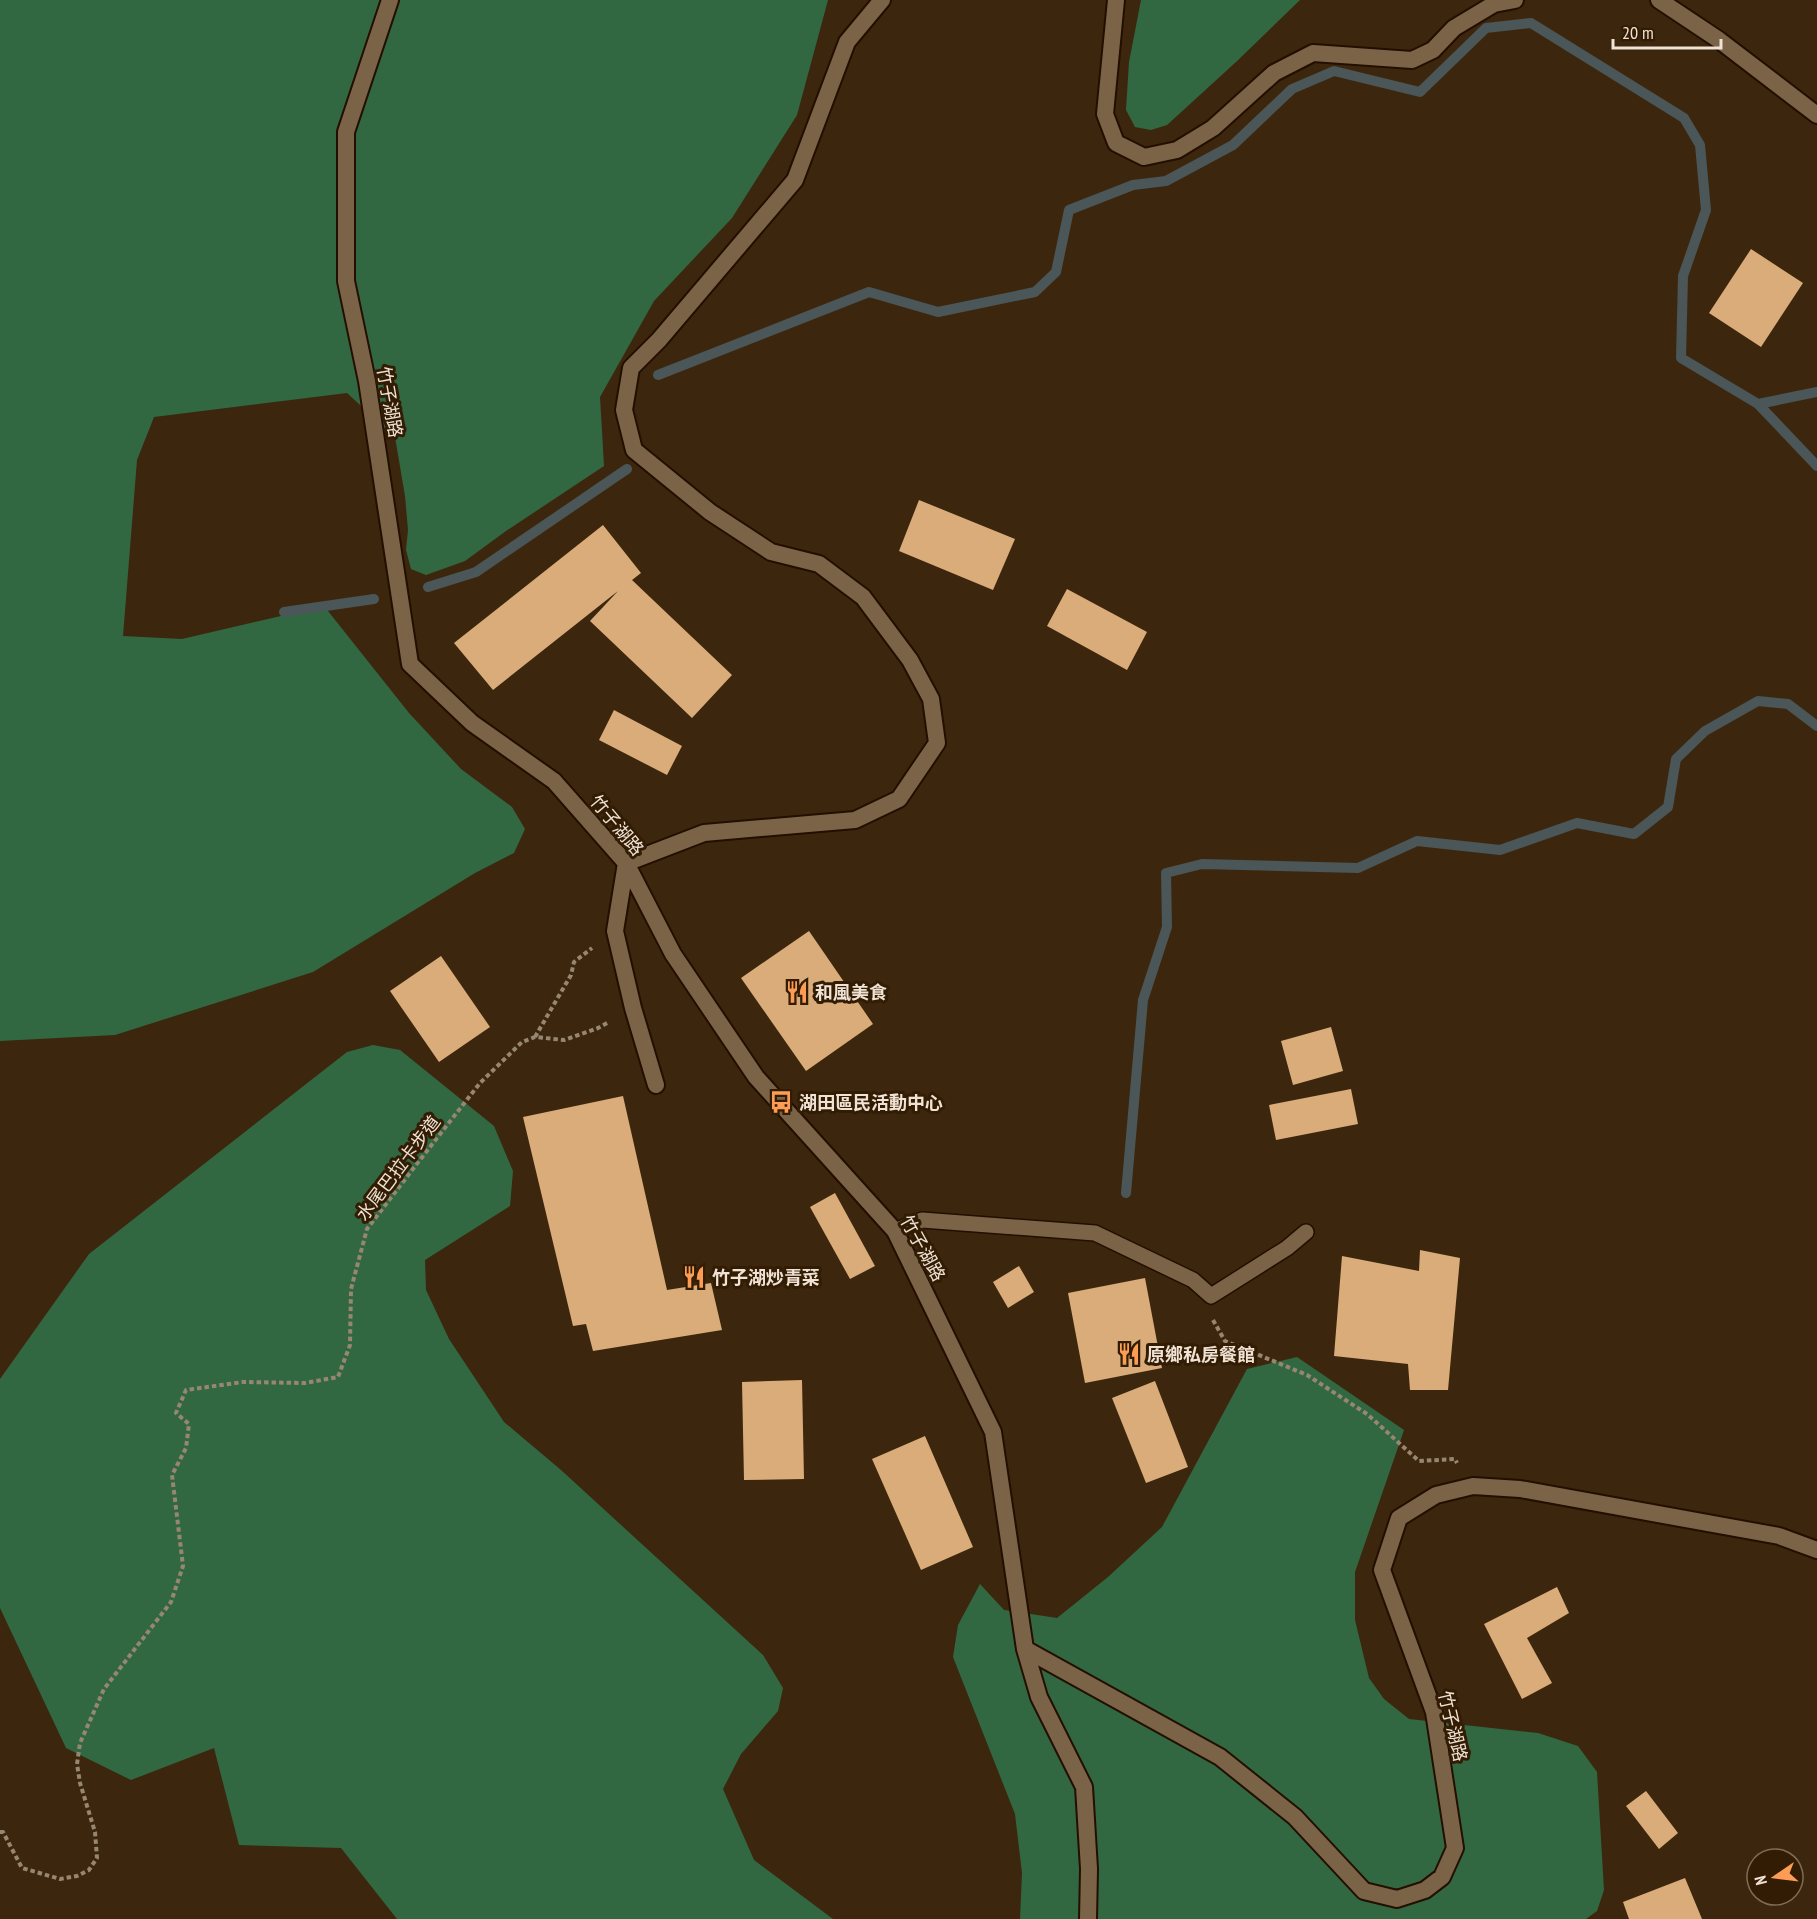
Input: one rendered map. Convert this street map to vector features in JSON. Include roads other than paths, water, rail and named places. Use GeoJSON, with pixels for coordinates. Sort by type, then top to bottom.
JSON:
{"type":"FeatureCollection","features":[{"type":"Feature","properties":{"kind":"street","name":"竹子湖路"},"geometry":{"type":"LineString","coordinates":[[390,0],[346,132],[346,281],[367,381],[410,664],[472,723],[554,781],[626,863],[673,954],[756,1077],[895,1231],[993,1432],[1025,1649],[1039,1697],[1084,1787],[1089,1869],[1088,1919]]}},
{"type":"Feature","properties":{"kind":"street"},"geometry":{"type":"LineString","coordinates":[[656,1084],[633,1008],[615,931],[626,863],[704,833],[855,820],[899,799],[937,743],[931,699],[910,660],[863,597],[819,564],[771,552],[710,512],[634,450],[624,410],[632,368],[659,340],[795,180],[847,42],[882,0]]}},
{"type":"Feature","properties":{"kind":"street"},"geometry":{"type":"LineString","coordinates":[[1116,0],[1106,114],[1116,143],[1144,157],[1177,150],[1213,128],[1274,73],[1313,53],[1412,60],[1433,50],[1454,28],[1494,4],[1515,0]]}},
{"type":"Feature","properties":{"kind":"street"},"geometry":{"type":"LineString","coordinates":[[1659,0],[1719,40],[1817,115]]}},
{"type":"Feature","properties":{"kind":"street","name":"竹子湖路"},"geometry":{"type":"LineString","coordinates":[[1025,1649],[1220,1757],[1295,1817],[1364,1891],[1397,1899],[1425,1890],[1442,1877],[1455,1848],[1434,1712],[1382,1570],[1399,1518],[1436,1495],[1473,1486],[1520,1489],[1779,1536],[1817,1550]]}},
{"type":"Feature","properties":{"kind":"lane"},"geometry":{"type":"LineString","coordinates":[[895,1231],[922,1221],[1095,1233],[1193,1280],[1211,1296],[1287,1248],[1306,1232]]}},
{"type":"Feature","properties":{"kind":"waterway"},"geometry":{"type":"LineString","coordinates":[[658,375],[869,292],[938,312],[1035,292],[1056,272],[1069,210],[1133,185],[1166,181],[1233,145],[1292,89],[1334,71],[1420,92],[1486,28],[1531,23],[1684,118],[1700,145],[1706,210],[1683,276],[1681,358],[1758,404],[1817,466]]}},
{"type":"Feature","properties":{"kind":"waterway"},"geometry":{"type":"LineString","coordinates":[[1758,404],[1817,392]]}},
{"type":"Feature","properties":{"kind":"waterway"},"geometry":{"type":"LineString","coordinates":[[428,587],[476,572],[627,469]]}},
{"type":"Feature","properties":{"kind":"waterway"},"geometry":{"type":"LineString","coordinates":[[284,612],[374,599]]}},
{"type":"Feature","properties":{"kind":"waterway"},"geometry":{"type":"LineString","coordinates":[[1126,1193],[1143,1000],[1167,927],[1166,873],[1202,864],[1358,868],[1417,841],[1500,850],[1577,823],[1634,834],[1668,807],[1676,759],[1705,731],[1758,701],[1788,704],[1817,726]]}},
{"type":"Feature","properties":{"kind":"place","name":"和風美食"},"geometry":{"type":"Point","coordinates":[797,992]}},
{"type":"Feature","properties":{"kind":"place","name":"湖田區民活動中心"},"geometry":{"type":"Point","coordinates":[781,1102]}},
{"type":"Feature","properties":{"kind":"place","name":"竹子湖炒青菜"},"geometry":{"type":"Point","coordinates":[694,1277]}},
{"type":"Feature","properties":{"kind":"place","name":"原鄉私房餐館"},"geometry":{"type":"Point","coordinates":[1129,1354]}}]}
